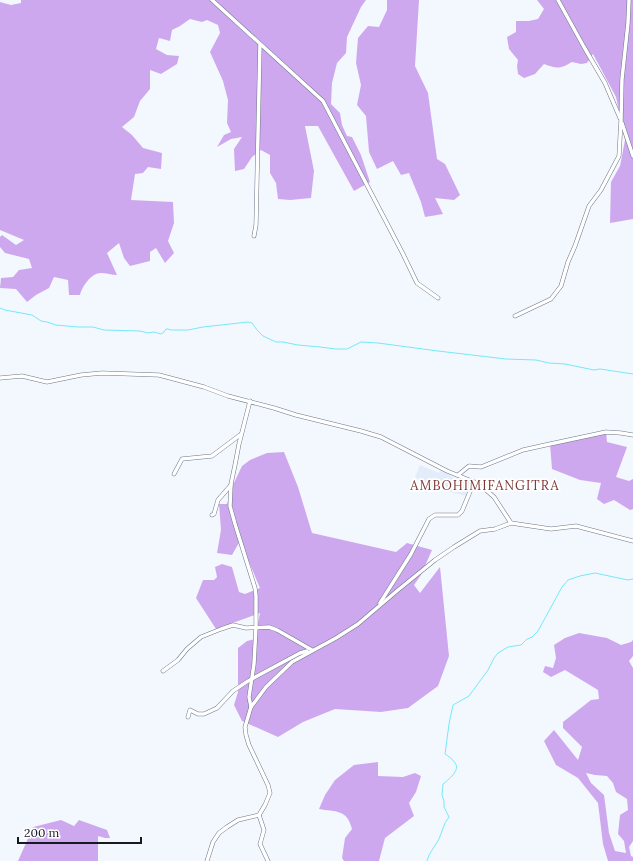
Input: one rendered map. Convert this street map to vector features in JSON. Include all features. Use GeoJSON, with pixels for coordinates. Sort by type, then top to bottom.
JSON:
{"type":"FeatureCollection","features":[{"type":"Feature","properties":{"kind":"street"},"geometry":{"type":"LineString","coordinates":[[212,0],[323,101],[417,283],[438,298]]}},
{"type":"Feature","properties":{"kind":"street"},"geometry":{"type":"LineString","coordinates":[[558,0],[605,83],[621,120],[633,156]]}},
{"type":"Feature","properties":{"kind":"street"},"geometry":{"type":"LineString","coordinates":[[515,316],[551,299],[561,286],[568,262],[589,206],[601,190],[618,156],[622,79],[629,0]]}},
{"type":"Feature","properties":{"kind":"street"},"geometry":{"type":"LineString","coordinates":[[254,236],[256,225],[260,44]]}},
{"type":"Feature","properties":{"kind":"street"},"geometry":{"type":"LineString","coordinates":[[0,378],[22,376],[47,382],[81,375],[102,373],[159,375],[296,415],[343,426],[381,437],[429,462],[474,482],[494,497],[511,523]]}},
{"type":"Feature","properties":{"kind":"street"},"geometry":{"type":"LineString","coordinates":[[250,401],[238,444],[231,484],[230,506],[255,588],[256,627],[254,664],[249,697],[251,707]]}},
{"type":"Feature","properties":{"kind":"street"},"geometry":{"type":"LineString","coordinates":[[458,475],[470,466],[481,467],[523,450],[606,432],[633,435]]}},
{"type":"Feature","properties":{"kind":"street"},"geometry":{"type":"LineString","coordinates":[[174,474],[182,459],[212,456],[241,434]]}},
{"type":"Feature","properties":{"kind":"street"},"geometry":{"type":"LineString","coordinates":[[378,607],[430,519],[435,515],[458,515],[462,511],[474,482]]}},
{"type":"Feature","properties":{"kind":"street"},"geometry":{"type":"LineString","coordinates":[[212,516],[218,500],[231,484]]}},
{"type":"Feature","properties":{"kind":"street"},"geometry":{"type":"LineString","coordinates":[[207,861],[213,842],[219,833],[238,820],[259,815],[265,805],[270,793],[268,785],[249,745],[245,727],[251,707],[266,687],[292,662],[358,624],[426,566],[480,531],[495,529],[511,523],[551,529],[576,526],[633,541]]}},
{"type":"Feature","properties":{"kind":"street"},"geometry":{"type":"LineString","coordinates":[[163,671],[178,660],[187,649],[201,637],[233,625],[246,628],[269,627],[312,650]]}},
{"type":"Feature","properties":{"kind":"street"},"geometry":{"type":"LineString","coordinates":[[188,717],[190,710],[198,714],[204,714],[217,708],[233,691],[252,678],[300,653],[312,650]]}},
{"type":"Feature","properties":{"kind":"street"},"geometry":{"type":"LineString","coordinates":[[259,815],[264,830],[260,844],[268,861]]}},
{"type":"Feature","properties":{"kind":"shaded area"},"geometry":{"type":"Polygon","coordinates":[[[21,0],[366,0],[361,7],[347,37],[346,53],[337,63],[332,83],[331,104],[340,113],[342,125],[347,136],[352,137],[361,155],[370,182],[354,191],[318,126],[305,126],[314,171],[311,198],[290,200],[278,199],[276,183],[270,173],[270,155],[261,150],[252,157],[244,169],[235,171],[234,149],[242,137],[231,139],[217,147],[224,135],[231,132],[227,123],[228,100],[223,81],[210,52],[220,33],[218,25],[207,20],[202,22],[190,19],[172,30],[170,41],[159,38],[156,49],[167,55],[179,56],[177,64],[161,74],[150,70],[150,89],[140,101],[134,117],[122,127],[132,135],[143,148],[162,153],[161,169],[148,167],[143,173],[135,174],[131,200],[173,202],[174,223],[168,241],[174,253],[165,263],[156,248],[150,252],[150,261],[130,266],[124,258],[119,243],[107,253],[117,275],[101,273],[94,275],[85,285],[80,295],[69,295],[68,280],[54,277],[49,288],[27,302],[16,289],[0,288],[1,278],[13,277],[19,270],[32,268],[29,259],[5,253],[0,247],[0,237],[2,235],[16,245],[24,240],[0,230],[0,2],[11,5],[21,3],[21,0]]]}},
{"type":"Feature","properties":{"kind":"shaded area"},"geometry":{"type":"Polygon","coordinates":[[[387,0],[419,0],[415,66],[428,93],[437,159],[445,164],[460,195],[454,200],[435,198],[443,214],[425,217],[421,202],[409,173],[401,175],[393,161],[377,169],[369,152],[366,116],[357,105],[361,85],[356,63],[358,38],[368,26],[379,27],[387,10],[387,0]]]}},
{"type":"Feature","properties":{"kind":"shaded area"},"geometry":{"type":"Polygon","coordinates":[[[537,0],[633,0],[633,219],[610,223],[611,182],[620,166],[625,140],[616,97],[593,54],[587,63],[581,64],[572,62],[558,68],[544,64],[535,74],[524,78],[518,74],[518,60],[509,49],[507,37],[516,32],[516,21],[538,19],[544,9],[537,0]]]}},
{"type":"Feature","properties":{"kind":"shaded area"},"geometry":{"type":"Polygon","coordinates":[[[606,432],[607,442],[627,447],[616,477],[629,481],[633,479],[633,509],[630,510],[614,500],[604,504],[597,499],[601,483],[580,480],[552,469],[550,444],[606,432]]]}},
{"type":"Feature","properties":{"kind":"shaded area"},"geometry":{"type":"Polygon","coordinates":[[[284,452],[298,487],[312,533],[396,552],[407,543],[432,550],[421,575],[414,585],[420,593],[440,567],[449,656],[438,686],[408,708],[381,712],[335,709],[303,722],[278,737],[242,721],[234,705],[238,692],[238,648],[247,641],[255,639],[260,613],[216,629],[196,598],[203,580],[214,580],[217,577],[215,567],[222,564],[232,567],[239,592],[245,594],[260,588],[240,541],[232,555],[217,553],[221,530],[219,504],[227,504],[232,487],[242,466],[250,460],[267,453],[284,452]]]}},
{"type":"Feature","properties":{"kind":"shaded area"},"geometry":{"type":"Polygon","coordinates":[[[420,465],[439,473],[440,471],[450,474],[450,476],[468,482],[470,484],[466,496],[429,486],[415,477],[420,465]]]}},
{"type":"Feature","properties":{"kind":"shaded area"},"geometry":{"type":"Polygon","coordinates":[[[579,633],[607,638],[621,645],[633,640],[633,656],[629,661],[633,668],[633,841],[629,847],[633,861],[608,861],[603,844],[598,803],[578,778],[556,765],[544,741],[554,730],[578,760],[582,747],[563,728],[563,722],[591,700],[599,699],[598,690],[565,670],[551,677],[543,672],[545,666],[553,668],[556,658],[554,645],[565,638],[579,633]],[[586,773],[591,783],[604,795],[609,833],[615,851],[626,853],[624,841],[618,834],[620,815],[628,810],[627,799],[616,792],[613,783],[607,776],[586,773]]]}},
{"type":"Feature","properties":{"kind":"shaded area"},"geometry":{"type":"Polygon","coordinates":[[[378,762],[378,776],[403,777],[415,773],[421,776],[416,792],[409,803],[414,816],[385,838],[379,861],[344,861],[342,858],[345,838],[352,829],[350,823],[344,815],[336,811],[319,809],[325,795],[335,780],[354,765],[378,762]]]}},
{"type":"Feature","properties":{"kind":"shaded area"},"geometry":{"type":"Polygon","coordinates":[[[61,820],[74,826],[79,820],[107,830],[110,838],[98,836],[98,861],[18,861],[33,827],[61,820]]]}},
{"type":"Feature","properties":{"kind":"waterway"},"geometry":{"type":"LineString","coordinates":[[0,308],[32,315],[41,321],[56,325],[93,327],[104,330],[140,331],[148,333],[154,332],[161,334],[166,329],[188,330],[248,322],[252,323],[263,336],[276,342],[298,345],[347,349],[361,342],[378,343],[506,359],[536,360],[594,370],[600,369],[633,374]]}},
{"type":"Feature","properties":{"kind":"waterway"},"geometry":{"type":"LineString","coordinates":[[427,861],[449,817],[444,807],[442,795],[443,784],[453,775],[456,769],[454,762],[445,754],[453,705],[469,696],[488,670],[498,653],[508,647],[521,645],[538,631],[562,587],[568,580],[595,573],[628,580],[633,579]]}},
{"type":"Feature","properties":{"kind":"district","name":"AMBOHIMIFANGITRA"},"geometry":{"type":"Point","coordinates":[485,485]}}]}
